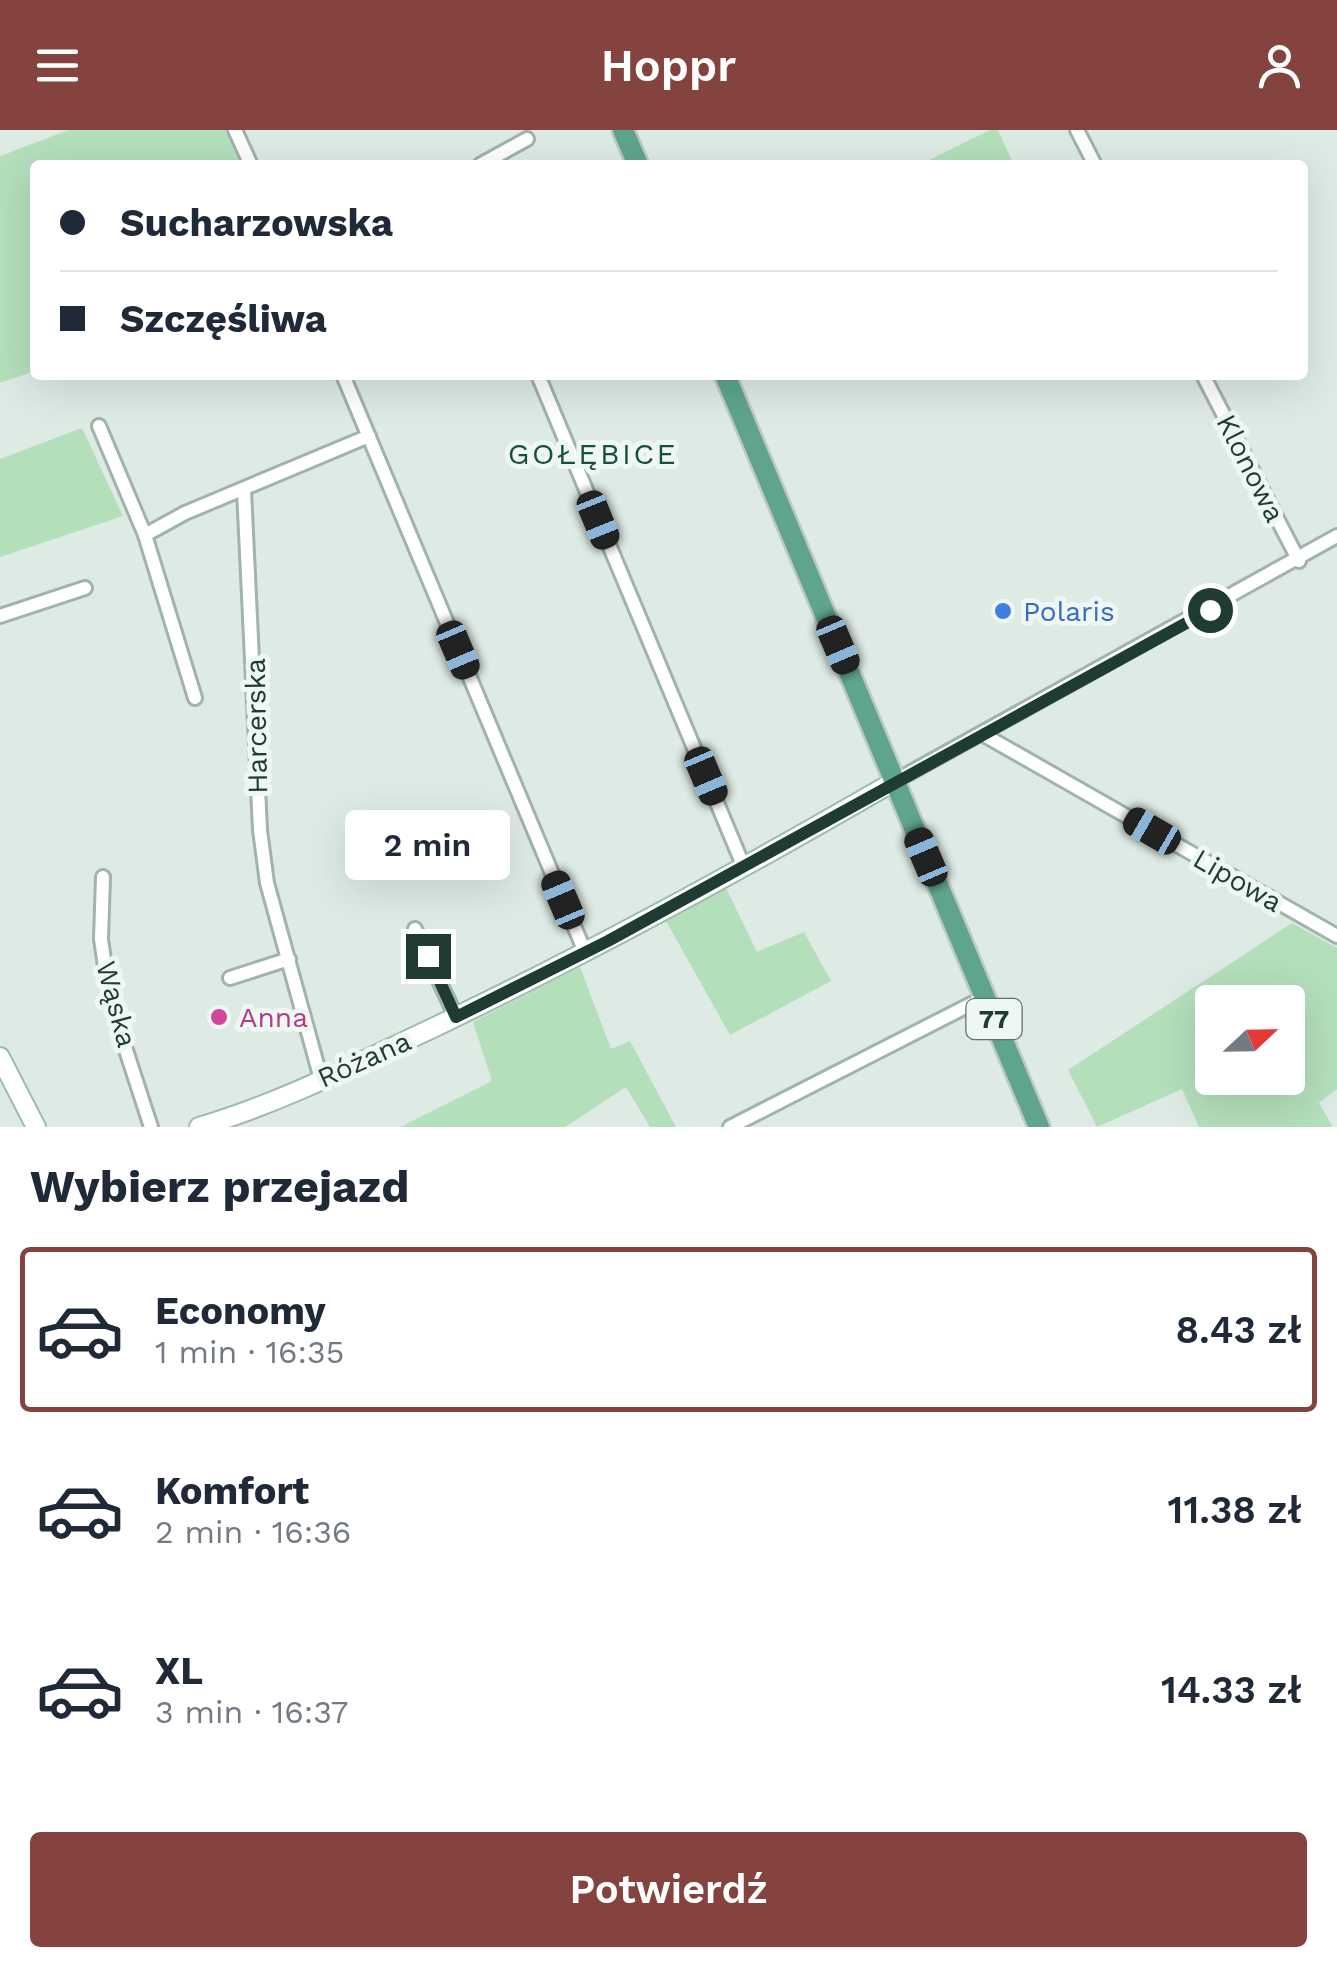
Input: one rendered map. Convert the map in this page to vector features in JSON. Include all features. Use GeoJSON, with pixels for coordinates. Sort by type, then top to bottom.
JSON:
{"type":"FeatureCollection","features":[{"type":"Feature","properties":{"kind":"main road"},"geometry":{"type":"LineString","coordinates":[[623,130],[636,160]]}},
{"type":"Feature","properties":{"kind":"main road","name":"77"},"geometry":{"type":"LineString","coordinates":[[727,380],[1039,1127]]}},
{"type":"Feature","properties":{"kind":"street"},"geometry":{"type":"LineString","coordinates":[[235,130],[249,160]]}},
{"type":"Feature","properties":{"kind":"street"},"geometry":{"type":"LineString","coordinates":[[1077,130],[1092,160]]}},
{"type":"Feature","properties":{"kind":"street"},"geometry":{"type":"LineString","coordinates":[[489,160],[528,139]]}},
{"type":"Feature","properties":{"kind":"street"},"geometry":{"type":"LineString","coordinates":[[345,380],[585,952]]}},
{"type":"Feature","properties":{"kind":"street"},"geometry":{"type":"LineString","coordinates":[[540,380],[744,865]]}},
{"type":"Feature","properties":{"kind":"street","name":"Klonowa"},"geometry":{"type":"LineString","coordinates":[[1206,380],[1299,561]]}},
{"type":"Feature","properties":{"kind":"street"},"geometry":{"type":"LineString","coordinates":[[99,426],[145,535],[195,698]]}},
{"type":"Feature","properties":{"kind":"street"},"geometry":{"type":"LineString","coordinates":[[145,535],[165,522],[369,436]]}},
{"type":"Feature","properties":{"kind":"street","name":"Harcerska"},"geometry":{"type":"LineString","coordinates":[[244,490],[253,611],[254,757],[260,830],[268,883],[321,1078]]}},
{"type":"Feature","properties":{"kind":"street"},"geometry":{"type":"LineString","coordinates":[[894,782],[1299,561],[1337,536]]}},
{"type":"Feature","properties":{"kind":"street"},"geometry":{"type":"LineString","coordinates":[[0,616],[85,588]]}},
{"type":"Feature","properties":{"kind":"street","name":"Lipowa"},"geometry":{"type":"LineString","coordinates":[[984,735],[1337,936]]}},
{"type":"Feature","properties":{"kind":"street","name":"Różana"},"geometry":{"type":"LineString","coordinates":[[198,1127],[321,1078],[456,1017],[585,952],[894,782]]}},
{"type":"Feature","properties":{"kind":"street","name":"Wąska"},"geometry":{"type":"LineString","coordinates":[[103,877],[101,938],[110,1000],[152,1127]]}},
{"type":"Feature","properties":{"kind":"street"},"geometry":{"type":"LineString","coordinates":[[415,929],[456,1017]]}},
{"type":"Feature","properties":{"kind":"street"},"geometry":{"type":"LineString","coordinates":[[230,978],[289,959]]}},
{"type":"Feature","properties":{"kind":"street"},"geometry":{"type":"LineString","coordinates":[[730,1127],[985,997]]}},
{"type":"Feature","properties":{"kind":"street"},"geometry":{"type":"LineString","coordinates":[[1,1055],[36,1127]]}},
{"type":"Feature","properties":{"kind":"green space"},"geometry":{"type":"Polygon","coordinates":[[[69,130],[228,130],[240,160],[30,160],[30,373],[0,383],[0,156],[69,130]]]}},
{"type":"Feature","properties":{"kind":"green space"},"geometry":{"type":"Polygon","coordinates":[[[990,130],[998,130],[1012,160],[929,160],[990,130]]]}},
{"type":"Feature","properties":{"kind":"green space"},"geometry":{"type":"Polygon","coordinates":[[[82,428],[123,516],[0,557],[0,459],[82,428]]]}},
{"type":"Feature","properties":{"kind":"green space"},"geometry":{"type":"Polygon","coordinates":[[[726,888],[757,952],[804,932],[831,981],[730,1035],[666,921],[726,888]]]}},
{"type":"Feature","properties":{"kind":"green space"},"geometry":{"type":"Polygon","coordinates":[[[1292,923],[1337,948],[1337,1089],[1319,1103],[1333,1127],[1199,1127],[1182,1089],[1097,1127],[1068,1070],[1195,987],[1195,1095],[1305,1095],[1305,985],[1198,985],[1292,923]]]}},
{"type":"Feature","properties":{"kind":"green space"},"geometry":{"type":"Polygon","coordinates":[[[580,967],[611,1049],[630,1041],[676,1127],[650,1127],[626,1087],[565,1127],[400,1127],[492,1081],[473,1022],[580,967]]]}},
{"type":"Feature","properties":{"kind":"place","name":"Polaris"},"geometry":{"type":"Point","coordinates":[1003,611]}},
{"type":"Feature","properties":{"kind":"place","name":"Anna"},"geometry":{"type":"Point","coordinates":[219,1017]}},
{"type":"Feature","properties":{"kind":"district","name":"GOŁĘBICE"},"geometry":{"type":"Point","coordinates":[593,454]}},
{"type":"Feature","properties":{"kind":"route"},"geometry":{"type":"LineString","coordinates":[[428,956],[456,1017],[608,941],[1210,610]]}}]}
